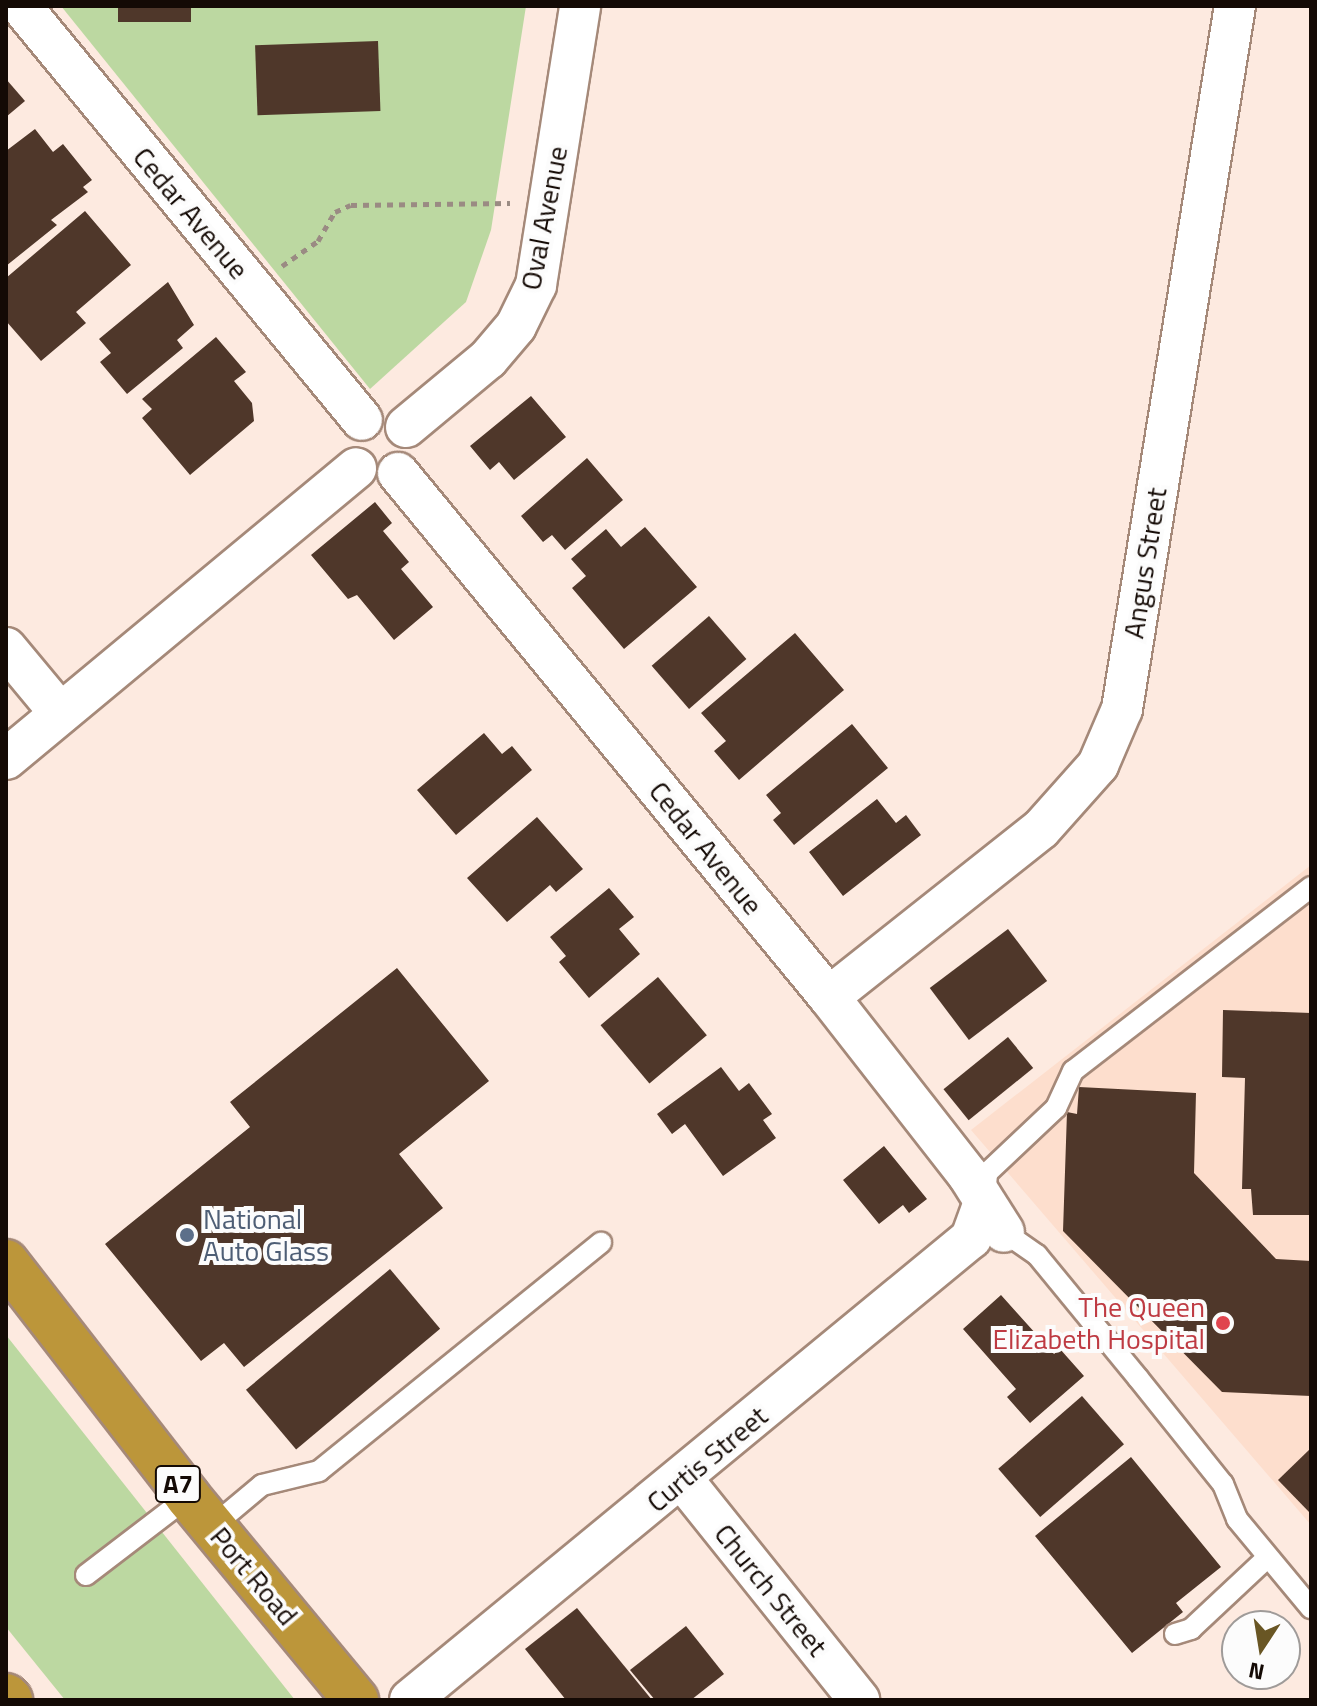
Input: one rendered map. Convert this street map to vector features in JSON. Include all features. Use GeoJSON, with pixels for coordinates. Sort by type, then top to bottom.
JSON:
{"type":"FeatureCollection","features":[{"type":"Feature","properties":{"kind":"highway","name":"Port Road"},"geometry":{"type":"LineString","coordinates":[[6,1262],[200,1511],[356,1700]]}},
{"type":"Feature","properties":{"kind":"street","name":"Cedar Avenue"},"geometry":{"type":"LineString","coordinates":[[21,6],[362,420]]}},
{"type":"Feature","properties":{"kind":"street","name":"Oval Avenue"},"geometry":{"type":"LineString","coordinates":[[406,427],[488,359],[516,326],[536,285],[580,6]]}},
{"type":"Feature","properties":{"kind":"street","name":"Angus Street"},"geometry":{"type":"LineString","coordinates":[[829,997],[1041,829],[1098,765],[1122,709],[1235,6]]}},
{"type":"Feature","properties":{"kind":"street"},"geometry":{"type":"LineString","coordinates":[[384,415],[406,427],[412,444],[408,461],[398,473],[372,477],[356,468],[349,443],[362,420],[384,415]]}},
{"type":"Feature","properties":{"kind":"street"},"geometry":{"type":"LineString","coordinates":[[6,759],[356,468]]}},
{"type":"Feature","properties":{"kind":"street","name":"Cedar Avenue"},"geometry":{"type":"LineString","coordinates":[[398,473],[829,997],[968,1175],[994,1217]]}},
{"type":"Feature","properties":{"kind":"street"},"geometry":{"type":"LineString","coordinates":[[6,648],[60,713]]}},
{"type":"Feature","properties":{"kind":"street","name":"Curtis Street"},"geometry":{"type":"LineString","coordinates":[[410,1700],[683,1480],[994,1217]]}},
{"type":"Feature","properties":{"kind":"street","name":"Church Street"},"geometry":{"type":"LineString","coordinates":[[683,1480],[859,1700]]}},
{"type":"Feature","properties":{"kind":"lane"},"geometry":{"type":"LineString","coordinates":[[1311,887],[1073,1071],[1056,1108],[987,1173],[994,1217],[1037,1255],[1138,1378],[1223,1484],[1237,1519],[1311,1608]]}},
{"type":"Feature","properties":{"kind":"lane"},"geometry":{"type":"LineString","coordinates":[[86,1575],[200,1511],[262,1485],[319,1471],[601,1243]]}},
{"type":"Feature","properties":{"kind":"lane"},"geometry":{"type":"LineString","coordinates":[[1175,1634],[1191,1629],[1268,1557]]}},
{"type":"Feature","properties":{"kind":"path"},"geometry":{"type":"LineString","coordinates":[[281,266],[318,241],[335,212],[351,205],[510,203]]}},
{"type":"Feature","properties":{"kind":"shaded area","name":"The Queen Elizabeth Hospital"},"geometry":{"type":"Polygon","coordinates":[[[1311,865],[1311,1525],[971,1130],[1311,865]]]}},
{"type":"Feature","properties":{"kind":"green space"},"geometry":{"type":"Polygon","coordinates":[[[61,6],[526,6],[491,230],[466,302],[370,389],[61,6]]]}},
{"type":"Feature","properties":{"kind":"green space"},"geometry":{"type":"Polygon","coordinates":[[[6,1335],[295,1700],[65,1700],[6,1627],[6,1335]]]}},
{"type":"Feature","properties":{"kind":"building"},"geometry":{"type":"Polygon","coordinates":[[[118,6],[191,6],[191,22],[118,22],[118,6]]]}},
{"type":"Feature","properties":{"kind":"building"},"geometry":{"type":"Polygon","coordinates":[[[378,41],[380,111],[258,115],[255,45],[378,41]]]}},
{"type":"Feature","properties":{"kind":"building"},"geometry":{"type":"Polygon","coordinates":[[[6,79],[25,101],[6,117],[6,79]]]}},
{"type":"Feature","properties":{"kind":"building"},"geometry":{"type":"Polygon","coordinates":[[[35,129],[53,152],[63,144],[92,180],[83,187],[88,192],[51,220],[57,225],[6,266],[6,151],[35,129]]]}},
{"type":"Feature","properties":{"kind":"building"},"geometry":{"type":"Polygon","coordinates":[[[85,211],[131,265],[76,312],[86,323],[41,361],[6,321],[6,278],[85,211]]]}},
{"type":"Feature","properties":{"kind":"building"},"geometry":{"type":"Polygon","coordinates":[[[168,282],[194,325],[177,340],[183,348],[127,394],[100,362],[111,353],[99,339],[168,282]]]}},
{"type":"Feature","properties":{"kind":"building"},"geometry":{"type":"Polygon","coordinates":[[[216,337],[246,372],[234,381],[252,403],[254,421],[190,475],[142,418],[152,409],[142,399],[216,337]]]}},
{"type":"Feature","properties":{"kind":"building"},"geometry":{"type":"Polygon","coordinates":[[[531,396],[566,437],[514,480],[499,462],[490,470],[470,446],[531,396]]]}},
{"type":"Feature","properties":{"kind":"building"},"geometry":{"type":"Polygon","coordinates":[[[587,458],[623,500],[565,550],[552,535],[543,542],[521,516],[587,458]]]}},
{"type":"Feature","properties":{"kind":"building"},"geometry":{"type":"Polygon","coordinates":[[[375,502],[392,523],[383,531],[409,562],[401,569],[433,607],[394,640],[357,595],[348,599],[311,555],[375,502]]]}},
{"type":"Feature","properties":{"kind":"building"},"geometry":{"type":"Polygon","coordinates":[[[645,527],[697,587],[624,649],[572,588],[586,576],[571,559],[606,529],[621,547],[645,527]]]}},
{"type":"Feature","properties":{"kind":"building"},"geometry":{"type":"Polygon","coordinates":[[[709,616],[746,659],[689,709],[652,666],[709,616]]]}},
{"type":"Feature","properties":{"kind":"building"},"geometry":{"type":"Polygon","coordinates":[[[795,633],[844,690],[739,780],[714,751],[726,741],[701,713],[795,633]]]}},
{"type":"Feature","properties":{"kind":"building"},"geometry":{"type":"Polygon","coordinates":[[[852,724],[888,768],[794,845],[773,820],[781,813],[766,795],[852,724]]]}},
{"type":"Feature","properties":{"kind":"building"},"geometry":{"type":"Polygon","coordinates":[[[484,733],[502,754],[512,746],[532,770],[456,835],[417,790],[484,733]]]}},
{"type":"Feature","properties":{"kind":"building"},"geometry":{"type":"Polygon","coordinates":[[[877,799],[896,823],[906,815],[921,835],[843,896],[809,852],[877,799]]]}},
{"type":"Feature","properties":{"kind":"building"},"geometry":{"type":"Polygon","coordinates":[[[537,817],[583,869],[556,892],[550,885],[507,922],[467,878],[537,817]]]}},
{"type":"Feature","properties":{"kind":"building"},"geometry":{"type":"Polygon","coordinates":[[[609,888],[634,917],[619,929],[640,954],[589,998],[559,962],[566,956],[550,937],[609,888]]]}},
{"type":"Feature","properties":{"kind":"building"},"geometry":{"type":"Polygon","coordinates":[[[1008,929],[1047,981],[969,1040],[930,988],[1008,929]]]}},
{"type":"Feature","properties":{"kind":"building"},"geometry":{"type":"Polygon","coordinates":[[[397,968],[489,1081],[399,1154],[443,1208],[244,1367],[224,1343],[201,1361],[105,1244],[250,1127],[230,1102],[397,968]]]}},
{"type":"Feature","properties":{"kind":"building"},"geometry":{"type":"Polygon","coordinates":[[[658,977],[707,1035],[649,1083],[601,1025],[658,977]]]}},
{"type":"Feature","properties":{"kind":"building"},"geometry":{"type":"Polygon","coordinates":[[[1223,1010],[1311,1013],[1311,1215],[1253,1215],[1251,1189],[1242,1189],[1245,1078],[1222,1077],[1223,1010]]]}},
{"type":"Feature","properties":{"kind":"building"},"geometry":{"type":"Polygon","coordinates":[[[1008,1037],[1033,1068],[969,1120],[943,1089],[1008,1037]]]}},
{"type":"Feature","properties":{"kind":"building"},"geometry":{"type":"Polygon","coordinates":[[[721,1067],[739,1091],[749,1083],[772,1114],[763,1120],[776,1138],[723,1176],[685,1124],[672,1134],[657,1114],[721,1067]]]}},
{"type":"Feature","properties":{"kind":"building"},"geometry":{"type":"Polygon","coordinates":[[[1079,1087],[1196,1093],[1194,1173],[1276,1259],[1311,1261],[1311,1396],[1222,1392],[1063,1231],[1067,1112],[1077,1114],[1079,1087]]]}},
{"type":"Feature","properties":{"kind":"building"},"geometry":{"type":"Polygon","coordinates":[[[884,1146],[927,1199],[909,1213],[903,1205],[879,1224],[843,1180],[884,1146]]]}},
{"type":"Feature","properties":{"kind":"building"},"geometry":{"type":"Polygon","coordinates":[[[390,1269],[440,1329],[296,1450],[246,1390],[390,1269]]]}},
{"type":"Feature","properties":{"kind":"building"},"geometry":{"type":"Polygon","coordinates":[[[1001,1295],[1054,1354],[1060,1349],[1084,1376],[1030,1423],[1007,1397],[1016,1389],[963,1329],[1001,1295]]]}},
{"type":"Feature","properties":{"kind":"building"},"geometry":{"type":"Polygon","coordinates":[[[1082,1396],[1124,1444],[1040,1517],[998,1469],[1082,1396]]]}},
{"type":"Feature","properties":{"kind":"building"},"geometry":{"type":"Polygon","coordinates":[[[1311,1448],[1311,1514],[1278,1480],[1311,1448]]]}},
{"type":"Feature","properties":{"kind":"building"},"geometry":{"type":"Polygon","coordinates":[[[1131,1457],[1221,1567],[1176,1603],[1183,1612],[1132,1653],[1035,1536],[1131,1457]]]}},
{"type":"Feature","properties":{"kind":"building"},"geometry":{"type":"Polygon","coordinates":[[[577,1608],[652,1700],[566,1700],[525,1649],[577,1608]]]}},
{"type":"Feature","properties":{"kind":"building"},"geometry":{"type":"Polygon","coordinates":[[[686,1626],[724,1674],[691,1700],[655,1700],[630,1670],[686,1626]]]}},
{"type":"Feature","properties":{"kind":"place","name":"National Auto Glass"},"geometry":{"type":"Point","coordinates":[187,1235]}},
{"type":"Feature","properties":{"kind":"place","name":"The Queen Elizabeth Hospital"},"geometry":{"type":"Point","coordinates":[1223,1323]}}]}
